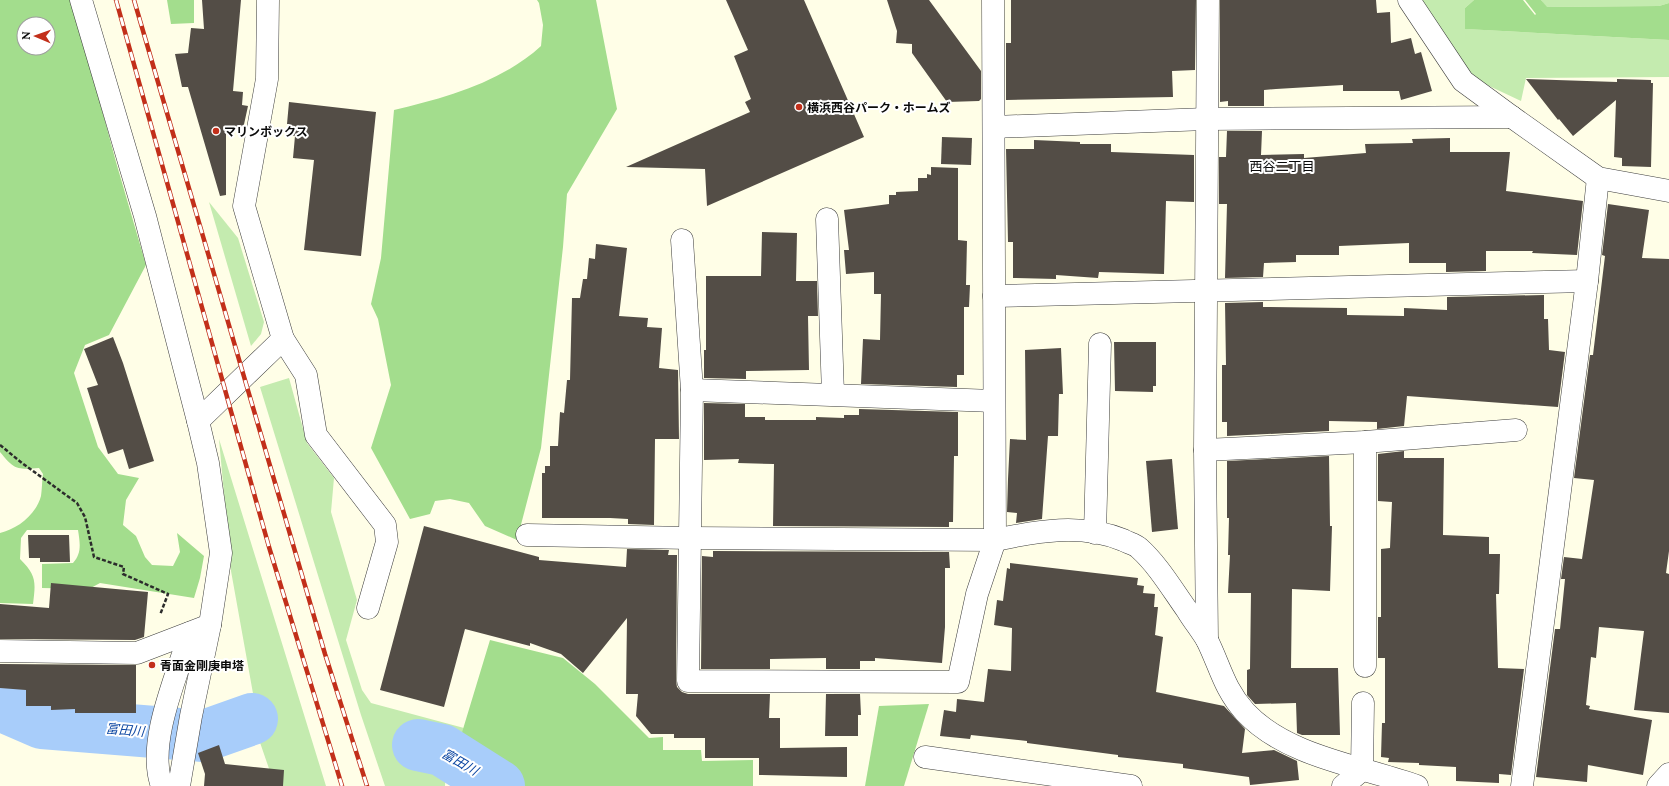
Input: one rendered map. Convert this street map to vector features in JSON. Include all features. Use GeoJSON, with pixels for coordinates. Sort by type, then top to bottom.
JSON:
{"type":"FeatureCollection","features":[{"type":"Feature","properties":{"kind":"street"},"geometry":{"type":"LineString","coordinates":[[81,0],[145,216],[198,421],[208,463],[221,553],[210,625],[191,716],[179,786]]}},
{"type":"Feature","properties":{"kind":"street"},"geometry":{"type":"LineString","coordinates":[[268,0],[267,79],[244,206],[283,339],[306,374],[316,435],[385,525],[387,542],[368,608]]}},
{"type":"Feature","properties":{"kind":"street"},"geometry":{"type":"LineString","coordinates":[[682,240],[692,390],[688,681],[958,682],[977,594],[995,540],[993,0]]}},
{"type":"Feature","properties":{"kind":"street"},"geometry":{"type":"LineString","coordinates":[[1207,640],[1205,450],[1207,291],[1206,119],[1208,0]]}},
{"type":"Feature","properties":{"kind":"street"},"geometry":{"type":"LineString","coordinates":[[1408,0],[1463,81],[1512,117],[1598,178],[1669,190]]}},
{"type":"Feature","properties":{"kind":"street"},"geometry":{"type":"LineString","coordinates":[[994,127],[1206,119],[1512,117]]}},
{"type":"Feature","properties":{"kind":"street"},"geometry":{"type":"LineString","coordinates":[[1522,786],[1564,430],[1587,282],[1598,178]]}},
{"type":"Feature","properties":{"kind":"street"},"geometry":{"type":"LineString","coordinates":[[827,219],[833,394]]}},
{"type":"Feature","properties":{"kind":"street"},"geometry":{"type":"LineString","coordinates":[[994,296],[1587,282]]}},
{"type":"Feature","properties":{"kind":"street"},"geometry":{"type":"LineString","coordinates":[[198,421],[283,339]]}},
{"type":"Feature","properties":{"kind":"street"},"geometry":{"type":"LineString","coordinates":[[1095,533],[1100,344]]}},
{"type":"Feature","properties":{"kind":"street"},"geometry":{"type":"LineString","coordinates":[[692,390],[994,401]]}},
{"type":"Feature","properties":{"kind":"street"},"geometry":{"type":"LineString","coordinates":[[1205,450],[1365,442],[1516,430]]}},
{"type":"Feature","properties":{"kind":"street"},"geometry":{"type":"LineString","coordinates":[[1365,442],[1365,666]]}},
{"type":"Feature","properties":{"kind":"street"},"geometry":{"type":"LineString","coordinates":[[527,535],[690,538],[995,540],[1034,532],[1060,529],[1107,534],[1138,547],[1165,578],[1207,640],[1224,684],[1244,711],[1267,732],[1291,745],[1362,770],[1417,786]]}},
{"type":"Feature","properties":{"kind":"street"},"geometry":{"type":"LineString","coordinates":[[0,650],[137,653],[210,625]]}},
{"type":"Feature","properties":{"kind":"street"},"geometry":{"type":"LineString","coordinates":[[162,786],[156,748],[164,716],[190,633]]}},
{"type":"Feature","properties":{"kind":"street"},"geometry":{"type":"LineString","coordinates":[[1343,786],[1362,770],[1363,703]]}},
{"type":"Feature","properties":{"kind":"street"},"geometry":{"type":"LineString","coordinates":[[925,757],[1131,786]]}},
{"type":"Feature","properties":{"kind":"street"},"geometry":{"type":"LineString","coordinates":[[1658,786],[1669,774]]}},
{"type":"Feature","properties":{"kind":"path"},"geometry":{"type":"LineString","coordinates":[[0,445],[77,503],[85,517],[94,557],[124,567],[123,574],[168,594],[148,650]]}},
{"type":"Feature","properties":{"kind":"green space"},"geometry":{"type":"Polygon","coordinates":[[[0,0],[90,0],[79,24],[116,162],[146,265],[109,335],[85,345],[74,373],[98,447],[118,474],[139,478],[126,500],[123,525],[136,536],[145,557],[152,565],[173,566],[180,552],[177,533],[204,556],[200,578],[194,598],[100,583],[89,589],[42,588],[42,564],[73,563],[76,559],[80,548],[78,530],[27,530],[21,538],[20,559],[32,574],[34,579],[33,604],[0,603],[0,533],[19,525],[35,509],[41,496],[43,474],[39,468],[20,468],[9,462],[0,452],[0,0]]]}},
{"type":"Feature","properties":{"kind":"green space"},"geometry":{"type":"Polygon","coordinates":[[[167,0],[194,0],[194,23],[171,24],[167,0]]]}},
{"type":"Feature","properties":{"kind":"green space"},"geometry":{"type":"Polygon","coordinates":[[[537,0],[596,0],[617,109],[567,194],[563,247],[541,448],[517,540],[485,526],[469,503],[450,499],[435,501],[430,514],[410,519],[371,448],[391,385],[378,319],[371,304],[381,258],[394,110],[433,100],[472,87],[509,70],[526,59],[541,46],[543,25],[539,3],[537,0]]]}},
{"type":"Feature","properties":{"kind":"green space"},"geometry":{"type":"Polygon","coordinates":[[[1418,0],[1474,0],[1465,8],[1466,29],[1669,40],[1669,77],[1526,78],[1521,101],[1468,76],[1418,0]]]}},
{"type":"Feature","properties":{"kind":"green space"},"geometry":{"type":"Polygon","coordinates":[[[1474,0],[1523,0],[1535,15],[1536,14],[1525,0],[1541,0],[1547,7],[1659,6],[1669,3],[1669,40],[1465,29],[1465,8],[1474,0]]]}},
{"type":"Feature","properties":{"kind":"green space"},"geometry":{"type":"Polygon","coordinates":[[[1541,0],[1669,0],[1669,3],[1659,6],[1546,7],[1541,0]]]}},
{"type":"Feature","properties":{"kind":"green space"},"geometry":{"type":"Polygon","coordinates":[[[209,202],[238,238],[264,322],[261,334],[251,346],[209,202]]]}},
{"type":"Feature","properties":{"kind":"green space"},"geometry":{"type":"Polygon","coordinates":[[[289,378],[307,443],[334,478],[331,512],[357,600],[346,640],[362,690],[371,703],[464,728],[460,739],[447,740],[445,786],[385,786],[361,715],[260,387],[289,378]]]}},
{"type":"Feature","properties":{"kind":"green space"},"geometry":{"type":"Polygon","coordinates":[[[219,439],[326,786],[275,786],[255,728],[254,699],[231,571],[219,439]]]}},
{"type":"Feature","properties":{"kind":"green space"},"geometry":{"type":"Polygon","coordinates":[[[490,640],[563,658],[595,684],[649,738],[663,737],[663,750],[701,750],[702,761],[753,760],[753,786],[514,786],[505,777],[471,757],[460,739],[490,640]]]}},
{"type":"Feature","properties":{"kind":"green space"},"geometry":{"type":"Polygon","coordinates":[[[929,704],[904,786],[865,786],[879,706],[929,704]]]}},
{"type":"Feature","properties":{"kind":"building"},"geometry":{"type":"Polygon","coordinates":[[[202,0],[241,0],[233,91],[243,92],[242,105],[248,106],[243,129],[226,126],[226,195],[220,196],[188,87],[182,87],[175,54],[188,53],[191,28],[204,29],[202,0]]]}},
{"type":"Feature","properties":{"kind":"building","name":"横浜西谷パーク・ホームズ"},"geometry":{"type":"Polygon","coordinates":[[[726,0],[804,0],[864,137],[707,206],[705,169],[626,167],[750,112],[745,102],[751,99],[734,56],[748,50],[726,0]]]}},
{"type":"Feature","properties":{"kind":"building"},"geometry":{"type":"Polygon","coordinates":[[[887,0],[929,0],[981,71],[981,99],[979,101],[947,102],[912,53],[912,44],[896,43],[897,31],[887,0]]]}},
{"type":"Feature","properties":{"kind":"building"},"geometry":{"type":"Polygon","coordinates":[[[1011,0],[1196,0],[1195,70],[1172,71],[1173,97],[1006,100],[1006,43],[1011,43],[1011,0]]]}},
{"type":"Feature","properties":{"kind":"building"},"geometry":{"type":"Polygon","coordinates":[[[1220,0],[1376,0],[1377,13],[1390,12],[1391,43],[1411,38],[1415,54],[1421,52],[1432,91],[1401,100],[1399,91],[1343,91],[1343,85],[1276,89],[1264,90],[1264,106],[1228,106],[1228,101],[1220,102],[1220,0]]]}},
{"type":"Feature","properties":{"kind":"building"},"geometry":{"type":"Polygon","coordinates":[[[1526,79],[1617,82],[1617,79],[1651,80],[1651,83],[1653,83],[1651,167],[1622,166],[1622,158],[1614,157],[1616,100],[1573,136],[1559,119],[1558,120],[1526,79]]]}},
{"type":"Feature","properties":{"kind":"building"},"geometry":{"type":"Polygon","coordinates":[[[289,102],[376,112],[361,256],[304,250],[314,160],[293,158],[295,136],[288,135],[289,124],[287,124],[289,102]]]}},
{"type":"Feature","properties":{"kind":"building"},"geometry":{"type":"Polygon","coordinates":[[[1227,131],[1262,131],[1261,155],[1304,154],[1304,158],[1366,153],[1365,144],[1413,143],[1412,139],[1450,138],[1450,152],[1510,152],[1506,191],[1583,201],[1577,255],[1532,253],[1533,251],[1486,251],[1486,271],[1446,272],[1446,263],[1409,263],[1409,243],[1339,246],[1339,255],[1296,255],[1296,262],[1264,263],[1263,277],[1225,278],[1227,204],[1219,204],[1219,157],[1226,157],[1227,131]]]}},
{"type":"Feature","properties":{"kind":"building"},"geometry":{"type":"Polygon","coordinates":[[[942,137],[972,138],[971,165],[941,164],[942,137]]]}},
{"type":"Feature","properties":{"kind":"building"},"geometry":{"type":"Polygon","coordinates":[[[1034,140],[1080,142],[1080,144],[1111,144],[1111,152],[1194,155],[1194,202],[1166,201],[1164,274],[1099,272],[1098,278],[1056,275],[1056,279],[1013,278],[1013,242],[1008,242],[1006,149],[1034,149],[1034,140]]]}},
{"type":"Feature","properties":{"kind":"building"},"geometry":{"type":"Polygon","coordinates":[[[931,167],[958,168],[958,240],[967,241],[966,285],[970,285],[969,307],[964,307],[964,375],[957,375],[957,387],[861,384],[863,339],[880,340],[881,294],[874,294],[874,272],[846,274],[844,250],[849,250],[844,210],[889,204],[889,195],[896,195],[896,192],[918,191],[918,178],[927,178],[927,174],[931,175],[931,167]]]}},
{"type":"Feature","properties":{"kind":"building"},"geometry":{"type":"Polygon","coordinates":[[[1608,204],[1649,210],[1642,258],[1669,259],[1669,551],[1666,573],[1669,574],[1669,713],[1634,710],[1644,631],[1599,627],[1596,658],[1591,657],[1586,705],[1590,706],[1589,709],[1652,720],[1643,775],[1588,765],[1587,782],[1536,777],[1555,629],[1560,629],[1565,579],[1561,579],[1564,557],[1582,559],[1594,480],[1574,478],[1590,355],[1593,355],[1605,256],[1602,255],[1608,204]]]}},
{"type":"Feature","properties":{"kind":"building"},"geometry":{"type":"Polygon","coordinates":[[[762,232],[797,233],[796,281],[817,281],[818,316],[808,316],[809,370],[746,371],[746,379],[704,378],[704,350],[706,350],[706,276],[761,276],[762,232]]]}},
{"type":"Feature","properties":{"kind":"building"},"geometry":{"type":"Polygon","coordinates":[[[596,244],[627,248],[619,316],[648,318],[647,327],[662,328],[659,368],[678,370],[679,439],[655,439],[654,525],[628,524],[628,519],[542,518],[542,473],[545,473],[545,466],[550,466],[550,446],[558,446],[560,412],[564,413],[567,380],[570,380],[572,298],[580,298],[583,279],[587,279],[589,258],[595,259],[596,244]]]}},
{"type":"Feature","properties":{"kind":"building"},"geometry":{"type":"Polygon","coordinates":[[[1544,295],[1544,319],[1548,319],[1549,350],[1565,352],[1558,407],[1407,396],[1404,426],[1377,429],[1377,422],[1329,421],[1329,431],[1227,436],[1227,422],[1222,422],[1222,365],[1226,365],[1225,303],[1263,302],[1263,307],[1347,308],[1347,315],[1404,316],[1404,308],[1447,310],[1447,297],[1544,295]]]}},
{"type":"Feature","properties":{"kind":"building"},"geometry":{"type":"Polygon","coordinates":[[[113,337],[123,363],[154,461],[129,469],[123,449],[108,454],[87,388],[98,385],[84,349],[113,337]]]}},
{"type":"Feature","properties":{"kind":"building"},"geometry":{"type":"Polygon","coordinates":[[[1114,342],[1156,342],[1156,386],[1153,386],[1153,392],[1115,391],[1114,342]]]}},
{"type":"Feature","properties":{"kind":"building"},"geometry":{"type":"Polygon","coordinates":[[[1061,348],[1063,394],[1059,394],[1058,436],[1048,436],[1042,519],[1016,523],[1017,513],[1007,512],[1010,439],[1026,440],[1025,350],[1061,348]]]}},
{"type":"Feature","properties":{"kind":"building"},"geometry":{"type":"Polygon","coordinates":[[[704,403],[745,404],[745,417],[765,417],[765,420],[816,420],[816,417],[844,418],[844,415],[859,415],[859,409],[958,412],[958,456],[954,456],[953,522],[949,522],[949,527],[773,526],[774,464],[738,463],[739,459],[704,460],[704,403]]]}},
{"type":"Feature","properties":{"kind":"building"},"geometry":{"type":"Polygon","coordinates":[[[1404,451],[1404,458],[1444,458],[1443,535],[1489,537],[1489,554],[1500,554],[1499,594],[1496,594],[1498,668],[1524,669],[1511,775],[1499,774],[1499,783],[1456,781],[1456,767],[1419,765],[1419,763],[1388,762],[1389,758],[1381,757],[1382,723],[1385,723],[1385,658],[1378,658],[1378,617],[1381,617],[1381,549],[1390,548],[1392,502],[1378,501],[1378,454],[1404,451]]]}},
{"type":"Feature","properties":{"kind":"building"},"geometry":{"type":"Polygon","coordinates":[[[1329,456],[1330,526],[1332,526],[1330,591],[1292,589],[1291,668],[1338,668],[1340,735],[1302,735],[1297,733],[1296,703],[1255,704],[1247,695],[1247,670],[1250,669],[1251,593],[1228,593],[1230,555],[1228,555],[1229,518],[1227,518],[1227,461],[1329,456]]]}},
{"type":"Feature","properties":{"kind":"building"},"geometry":{"type":"Polygon","coordinates":[[[1172,459],[1178,529],[1152,532],[1146,461],[1172,459]]]}},
{"type":"Feature","properties":{"kind":"building"},"geometry":{"type":"Polygon","coordinates":[[[424,526],[539,557],[539,560],[626,567],[627,549],[669,550],[668,555],[677,555],[677,687],[682,692],[688,694],[770,694],[769,718],[780,718],[780,748],[847,747],[847,777],[759,775],[759,758],[705,758],[705,738],[674,738],[674,734],[651,734],[636,716],[638,694],[626,694],[627,618],[583,673],[561,654],[530,643],[530,646],[465,629],[444,707],[380,690],[424,526]]]}},
{"type":"Feature","properties":{"kind":"building"},"geometry":{"type":"Polygon","coordinates":[[[28,535],[69,535],[70,562],[40,562],[40,558],[29,558],[28,535]]]}},
{"type":"Feature","properties":{"kind":"building"},"geometry":{"type":"Polygon","coordinates":[[[713,551],[949,552],[950,568],[945,568],[945,627],[942,663],[875,658],[875,661],[860,661],[860,669],[826,669],[826,658],[770,659],[770,669],[701,669],[702,556],[713,557],[713,551]]]}},
{"type":"Feature","properties":{"kind":"building"},"geometry":{"type":"Polygon","coordinates":[[[1010,563],[1138,578],[1137,585],[1144,586],[1143,593],[1155,594],[1154,607],[1158,607],[1155,635],[1163,637],[1156,692],[1224,706],[1245,729],[1242,753],[1274,750],[1297,761],[1299,780],[1250,785],[1249,777],[1183,768],[1183,764],[1118,757],[1118,755],[1027,743],[1027,741],[971,735],[970,739],[940,736],[944,710],[956,712],[957,699],[984,702],[988,669],[1011,671],[1012,628],[994,625],[997,600],[1003,601],[1007,568],[1010,569],[1010,563]]]}},
{"type":"Feature","properties":{"kind":"building"},"geometry":{"type":"Polygon","coordinates":[[[51,583],[148,592],[144,637],[135,640],[0,639],[0,604],[49,608],[51,583]]]}},
{"type":"Feature","properties":{"kind":"building"},"geometry":{"type":"Polygon","coordinates":[[[0,664],[136,665],[136,713],[75,713],[75,709],[51,710],[51,706],[26,706],[26,690],[0,688],[0,664]]]}},
{"type":"Feature","properties":{"kind":"building"},"geometry":{"type":"Polygon","coordinates":[[[826,694],[860,694],[861,715],[858,715],[858,736],[825,736],[826,694]]]}},
{"type":"Feature","properties":{"kind":"building"},"geometry":{"type":"Polygon","coordinates":[[[219,745],[225,764],[284,770],[283,786],[204,786],[205,774],[198,753],[219,745]]]}},
{"type":"Feature","properties":{"kind":"waterway","name":"富田川"},"geometry":{"type":"LineString","coordinates":[[0,705],[42,723],[204,736],[252,719]]}},
{"type":"Feature","properties":{"kind":"waterway","name":"富田川"},"geometry":{"type":"LineString","coordinates":[[418,745],[442,750],[499,786]]}},
{"type":"Feature","properties":{"kind":"railway"},"geometry":{"type":"LineString","coordinates":[[116,0],[269,547],[342,786]]}},
{"type":"Feature","properties":{"kind":"railway"},"geometry":{"type":"LineString","coordinates":[[134,0],[325,654],[367,786]]}},
{"type":"Feature","properties":{"kind":"place","name":"横浜西谷パーク・ホームズ"},"geometry":{"type":"Point","coordinates":[799,107]}},
{"type":"Feature","properties":{"kind":"place","name":"マリンボックス"},"geometry":{"type":"Point","coordinates":[216,131]}},
{"type":"Feature","properties":{"kind":"place","name":"青面金剛庚申塔"},"geometry":{"type":"Point","coordinates":[152,665]}},
{"type":"Feature","properties":{"kind":"district","name":"西谷二丁目"},"geometry":{"type":"Point","coordinates":[1282,166]}}]}
